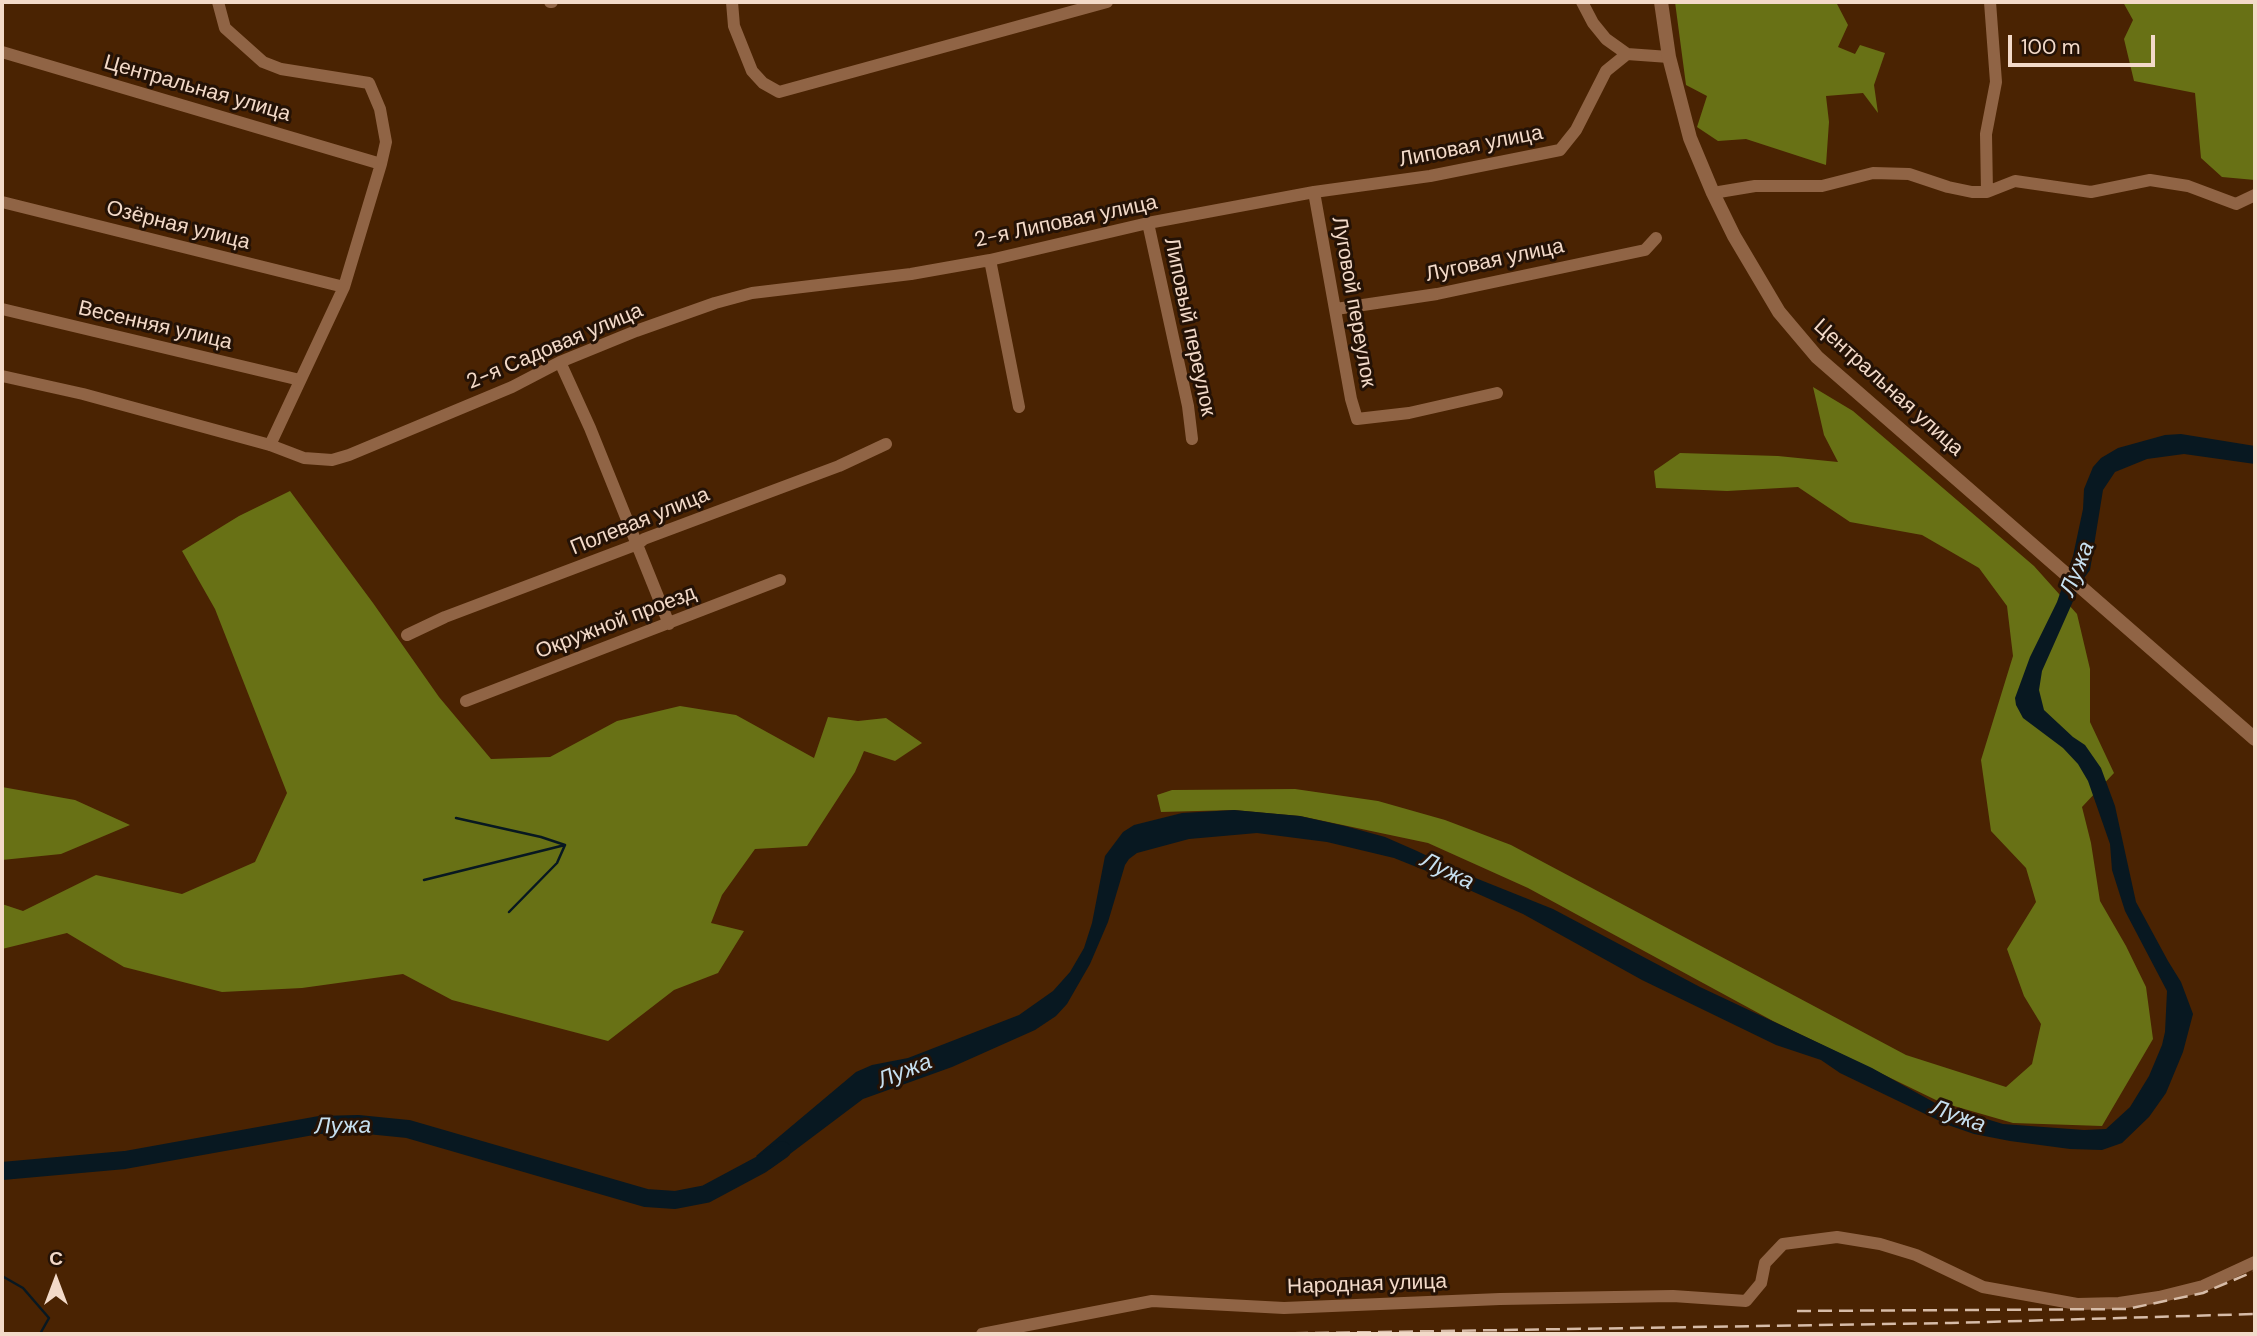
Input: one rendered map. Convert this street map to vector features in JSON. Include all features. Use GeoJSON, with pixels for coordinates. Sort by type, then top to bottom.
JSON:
{"type":"FeatureCollection","features":[{"type":"Feature","properties":{"kind":"street"},"geometry":{"type":"LineString","coordinates":[[2,376],[83,394],[270,444],[344,287],[386,142],[380,109],[369,83],[281,69],[263,62],[225,28],[218,2]]}},
{"type":"Feature","properties":{"kind":"street"},"geometry":{"type":"LineString","coordinates":[[732,2],[734,26],[752,71],[763,83],[779,92],[1107,2]]}},
{"type":"Feature","properties":{"kind":"street"},"geometry":{"type":"LineString","coordinates":[[1582,2],[1593,23],[1606,39],[1627,54],[1670,57]]}},
{"type":"Feature","properties":{"kind":"street","name":"Центральная улица"},"geometry":{"type":"LineString","coordinates":[[1661,2],[1670,57],[1690,138],[1734,236],[1779,312],[1816,357],[2255,739]]}},
{"type":"Feature","properties":{"kind":"street"},"geometry":{"type":"LineString","coordinates":[[1987,192],[1986,134],[1996,82],[1990,2]]}},
{"type":"Feature","properties":{"kind":"street","name":"Центральная улица"},"geometry":{"type":"LineString","coordinates":[[2,52],[381,164]]}},
{"type":"Feature","properties":{"kind":"street","name":"Липовая улица"},"geometry":{"type":"LineString","coordinates":[[1314,192],[1430,176],[1560,150],[1576,130],[1606,71],[1627,54]]}},
{"type":"Feature","properties":{"kind":"street"},"geometry":{"type":"LineString","coordinates":[[1713,192],[1755,186],[1822,186],[1873,173],[1909,174],[1972,192],[1987,192],[2015,181],[2091,192],[2150,180],[2188,186],[2236,204],[2255,195]]}},
{"type":"Feature","properties":{"kind":"street","name":"2-я Липовая улица"},"geometry":{"type":"LineString","coordinates":[[827,284],[911,274],[990,260],[1148,223],[1314,192]]}},
{"type":"Feature","properties":{"kind":"street","name":"Луговой переулок"},"geometry":{"type":"LineString","coordinates":[[1314,192],[1351,399],[1357,419],[1409,413],[1497,393]]}},
{"type":"Feature","properties":{"kind":"street","name":"Озёрная улица"},"geometry":{"type":"LineString","coordinates":[[2,202],[344,287]]}},
{"type":"Feature","properties":{"kind":"street","name":"Липовый переулок"},"geometry":{"type":"LineString","coordinates":[[1148,223],[1188,406],[1192,439]]}},
{"type":"Feature","properties":{"kind":"street","name":"Луговая улица"},"geometry":{"type":"LineString","coordinates":[[1336,309],[1437,293],[1645,250],[1656,238]]}},
{"type":"Feature","properties":{"kind":"street"},"geometry":{"type":"LineString","coordinates":[[990,260],[1019,407]]}},
{"type":"Feature","properties":{"kind":"street","name":"2-я Садовая улица"},"geometry":{"type":"LineString","coordinates":[[270,444],[304,458],[332,460],[349,456],[636,331],[752,293],[827,284]]}},
{"type":"Feature","properties":{"kind":"street","name":"Весенняя улица"},"geometry":{"type":"LineString","coordinates":[[2,309],[300,380]]}},
{"type":"Feature","properties":{"kind":"street"},"geometry":{"type":"LineString","coordinates":[[560,362],[590,428],[669,624]]}},
{"type":"Feature","properties":{"kind":"street","name":"Полевая улица"},"geometry":{"type":"LineString","coordinates":[[407,635],[445,617],[638,544],[644,539],[839,466],[886,444]]}},
{"type":"Feature","properties":{"kind":"street","name":"Окружной проезд"},"geometry":{"type":"LineString","coordinates":[[466,701],[780,580]]}},
{"type":"Feature","properties":{"kind":"street","name":"Народная улица"},"geometry":{"type":"LineString","coordinates":[[982,1334],[1152,1301],[1284,1307],[1673,1296],[1746,1301],[1761,1283],[1765,1264],[1783,1244],[1837,1237],[1880,1244],[1916,1255],[1983,1287],[2077,1304],[2119,1303],[2159,1297],[2203,1286],[2255,1262]]}},
{"type":"Feature","properties":{"kind":"green space"},"geometry":{"type":"Polygon","coordinates":[[[1675,2],[1836,2],[1848,25],[1838,47],[1855,54],[1860,45],[1885,53],[1874,85],[1878,113],[1863,93],[1826,96],[1829,122],[1826,165],[1746,139],[1718,141],[1697,127],[1707,96],[1686,85],[1675,2]]]}},
{"type":"Feature","properties":{"kind":"green space"},"geometry":{"type":"Polygon","coordinates":[[[2123,2],[2255,2],[2255,180],[2222,177],[2201,158],[2195,93],[2134,81],[2124,39],[2133,20],[2123,2]]]}},
{"type":"Feature","properties":{"kind":"green space"},"geometry":{"type":"Polygon","coordinates":[[[1813,387],[1853,411],[2034,566],[2077,614],[2090,669],[2090,722],[2114,773],[2082,807],[2100,901],[2146,987],[2153,1039],[2102,1126],[2013,1123],[1940,1102],[1773,1021],[1528,888],[1428,843],[1300,816],[1234,810],[1161,812],[1157,795],[1172,790],[1295,789],[1378,801],[1445,820],[1511,845],[1906,1055],[2006,1087],[2032,1064],[2041,1024],[2024,996],[2007,949],[2036,902],[2026,868],[1991,831],[1981,760],[2013,656],[2007,606],[1979,568],[1922,535],[1850,522],[1798,487],[1727,491],[1656,488],[1654,471],[1680,453],[1778,456],[1838,462],[1824,435],[1813,387]]]}},
{"type":"Feature","properties":{"kind":"green space"},"geometry":{"type":"Polygon","coordinates":[[[290,491],[439,697],[491,759],[550,757],[617,721],[680,706],[736,715],[814,758],[828,717],[858,721],[886,718],[922,743],[895,761],[864,751],[855,772],[807,846],[755,849],[722,895],[711,923],[744,931],[718,973],[674,990],[608,1041],[452,1000],[403,974],[302,988],[222,992],[124,967],[67,933],[2,949],[2,904],[23,911],[96,875],[182,894],[255,862],[287,793],[215,609],[182,551],[239,516],[290,491]]]}},
{"type":"Feature","properties":{"kind":"green space"},"geometry":{"type":"Polygon","coordinates":[[[2,787],[75,800],[130,825],[61,854],[2,860],[2,787]]]}},
{"type":"Feature","properties":{"kind":"water"},"geometry":{"type":"Polygon","coordinates":[[[2181,434],[2255,446],[2255,464],[2184,454],[2147,459],[2115,472],[2103,490],[2090,570],[2082,581],[2042,671],[2039,690],[2044,710],[2085,745],[2101,768],[2115,806],[2136,902],[2181,982],[2193,1014],[2183,1052],[2166,1093],[2149,1117],[2122,1143],[2102,1150],[2070,1149],[1974,1134],[1948,1125],[1840,1073],[1821,1060],[1776,1045],[1642,980],[1523,914],[1429,872],[1394,858],[1327,842],[1257,833],[1189,839],[1137,853],[1125,865],[1108,922],[1090,964],[1067,1004],[1056,1016],[1035,1030],[952,1067],[863,1099],[770,1169],[756,1156],[856,1072],[872,1065],[908,1058],[1019,1015],[1053,991],[1070,972],[1084,948],[1092,923],[1105,856],[1123,832],[1134,825],[1182,813],[1234,810],[1300,816],[1385,837],[1463,873],[1553,909],[1700,987],[1872,1068],[1937,1104],[2003,1124],[2106,1129],[2130,1107],[2149,1076],[2165,1032],[2167,991],[2125,911],[2112,870],[2110,844],[2088,781],[2078,764],[2063,748],[2023,718],[2015,698],[2030,657],[2057,602],[2073,556],[2083,509],[2084,489],[2093,467],[2101,458],[2118,448],[2165,435],[2181,434]]]}},
{"type":"Feature","properties":{"kind":"waterway"},"geometry":{"type":"LineString","coordinates":[[456,818],[565,845]]}},
{"type":"Feature","properties":{"kind":"waterway"},"geometry":{"type":"LineString","coordinates":[[424,880],[565,845],[557,863],[509,912]]}},
{"type":"Feature","properties":{"kind":"waterway","name":"Лужа"},"geometry":{"type":"LineString","coordinates":[[2,1171],[125,1160],[319,1125],[358,1124],[408,1129],[646,1198],[675,1200],[706,1194],[782,1150]]}},
{"type":"Feature","properties":{"kind":"waterway"},"geometry":{"type":"LineString","coordinates":[[2,1276],[23,1288],[49,1318],[40,1334]]}},
{"type":"Feature","properties":{"kind":"railway"},"geometry":{"type":"LineString","coordinates":[[1797,1311],[2127,1309],[2203,1293],[2255,1271]]}},
{"type":"Feature","properties":{"kind":"railway"},"geometry":{"type":"LineString","coordinates":[[1252,1334],[1951,1323],[2255,1314]]}},
{"type":"Feature","properties":{"kind":"railway"},"geometry":{"type":"LineString","coordinates":[[1911,1334],[1946,1334]]}}]}
